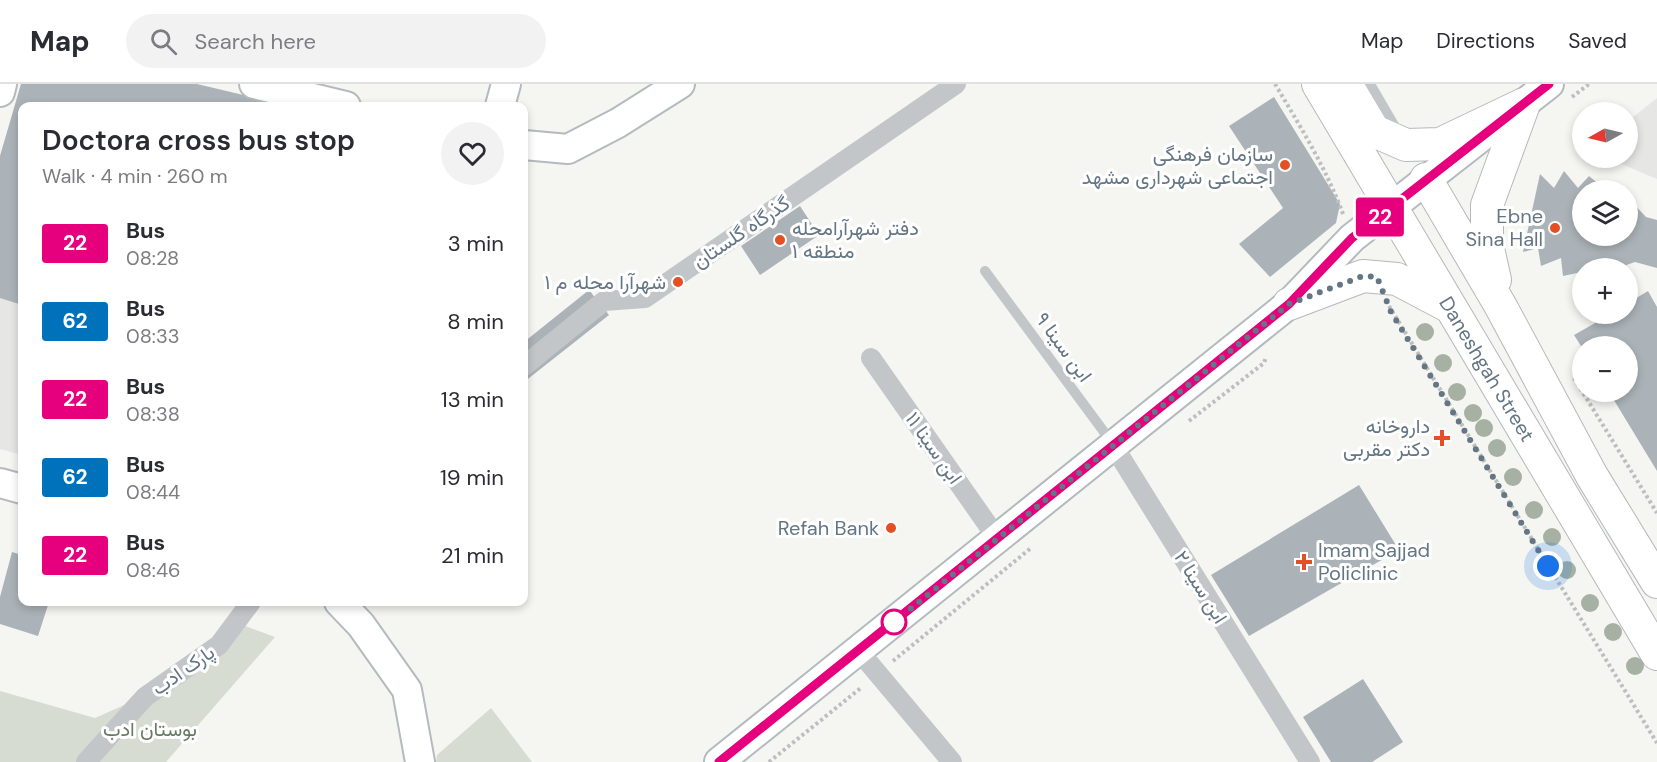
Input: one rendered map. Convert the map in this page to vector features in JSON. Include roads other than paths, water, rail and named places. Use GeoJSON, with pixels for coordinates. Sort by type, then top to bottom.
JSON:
{"type":"FeatureCollection","features":[{"type":"Feature","properties":{"kind":"main road"},"geometry":{"type":"LineString","coordinates":[[0,92],[2,84]]}},
{"type":"Feature","properties":{"kind":"main road"},"geometry":{"type":"LineString","coordinates":[[254,84],[329,102]]}},
{"type":"Feature","properties":{"kind":"main road"},"geometry":{"type":"LineString","coordinates":[[501,102],[506,84]]}},
{"type":"Feature","properties":{"kind":"main road"},"geometry":{"type":"LineString","coordinates":[[528,145],[568,149],[618,123],[680,84]]}},
{"type":"Feature","properties":{"kind":"main road","name":"Daneshgah Street"},"geometry":{"type":"LineString","coordinates":[[1318,84],[1657,654]]}},
{"type":"Feature","properties":{"kind":"main road"},"geometry":{"type":"LineString","coordinates":[[1346,84],[1374,132],[1416,162]]}},
{"type":"Feature","properties":{"kind":"main road"},"geometry":{"type":"LineString","coordinates":[[724,760],[1289,304],[1352,238],[1392,208],[1416,162],[1440,144],[1524,104],[1549,84]]}},
{"type":"Feature","properties":{"kind":"main road"},"geometry":{"type":"LineString","coordinates":[[1500,305],[1487,244],[1487,205],[1524,104]]}},
{"type":"Feature","properties":{"kind":"main road","name":"Daneshgah Street"},"geometry":{"type":"LineString","coordinates":[[1416,162],[1500,305],[1592,476],[1657,582]]}},
{"type":"Feature","properties":{"kind":"main road"},"geometry":{"type":"LineString","coordinates":[[1289,304],[1363,276],[1398,279],[1450,307]]}},
{"type":"Feature","properties":{"kind":"main road"},"geometry":{"type":"LineString","coordinates":[[1470,340],[1472,330],[1478,326],[1491,328],[1592,476]]}},
{"type":"Feature","properties":{"kind":"main road"},"geometry":{"type":"LineString","coordinates":[[0,483],[18,488]]}},
{"type":"Feature","properties":{"kind":"main road"},"geometry":{"type":"LineString","coordinates":[[343,606],[361,625],[407,690],[420,762]]}},
{"type":"Feature","properties":{"kind":"street","name":"گذرگاه گلستان"},"geometry":{"type":"LineString","coordinates":[[528,363],[604,301],[645,298],[956,84]]}},
{"type":"Feature","properties":{"kind":"street","name":"ابن سینا ۱۱"},"geometry":{"type":"LineString","coordinates":[[872,358],[998,538]]}},
{"type":"Feature","properties":{"kind":"street","name":"ابن سینا ۲"},"geometry":{"type":"LineString","coordinates":[[1113,445],[1310,762]]}},
{"type":"Feature","properties":{"kind":"street","name":"پارک ادب"},"geometry":{"type":"LineString","coordinates":[[86,762],[145,697],[219,645],[248,606]]}},
{"type":"Feature","properties":{"kind":"street"},"geometry":{"type":"LineString","coordinates":[[858,650],[952,762]]}},
{"type":"Feature","properties":{"kind":"lane"},"geometry":{"type":"LineString","coordinates":[[1370,84],[1416,162]]}},
{"type":"Feature","properties":{"kind":"lane","name":"ابن سینا ۹"},"geometry":{"type":"LineString","coordinates":[[985,271],[1113,445]]}},
{"type":"Feature","properties":{"kind":"place","name":"سازمان فرهنگی اجتماعی شهرداری مشهد"},"geometry":{"type":"Point","coordinates":[1285,165]}},
{"type":"Feature","properties":{"kind":"place","name":"Ebne Sina Hall"},"geometry":{"type":"Point","coordinates":[1555,228]}},
{"type":"Feature","properties":{"kind":"place","name":"دفتر شهرآرامحله منطقه ۱"},"geometry":{"type":"Point","coordinates":[780,240]}},
{"type":"Feature","properties":{"kind":"place","name":"شهرآرا محله م ۱"},"geometry":{"type":"Point","coordinates":[678,282]}},
{"type":"Feature","properties":{"kind":"place","name":"داروخانه دکتر مقربی"},"geometry":{"type":"Point","coordinates":[1442,438]}},
{"type":"Feature","properties":{"kind":"place","name":"Refah Bank"},"geometry":{"type":"Point","coordinates":[891,528]}},
{"type":"Feature","properties":{"kind":"place","name":"Imam Sajjad Policlinic"},"geometry":{"type":"Point","coordinates":[1304,562]}},
{"type":"Feature","properties":{"kind":"park label","name":"بوستان ادب"},"geometry":{"type":"Point","coordinates":[150,729]}}]}
